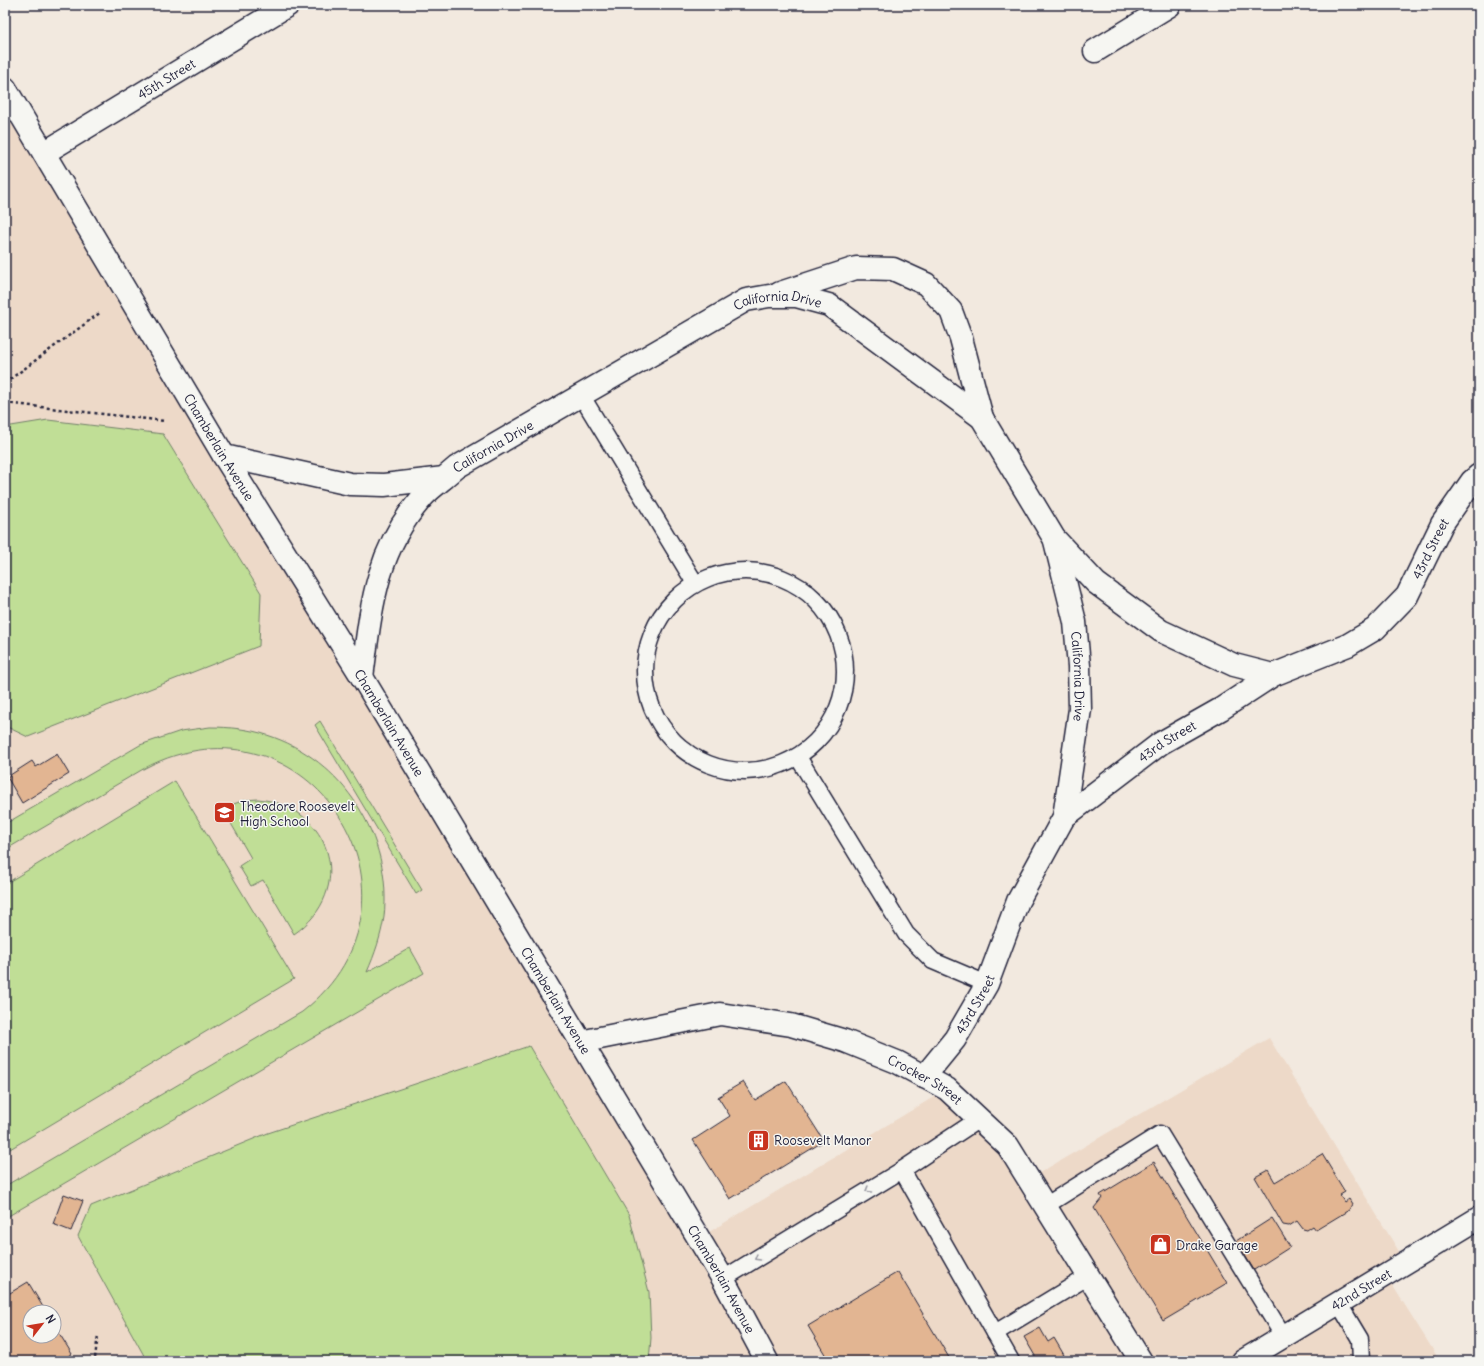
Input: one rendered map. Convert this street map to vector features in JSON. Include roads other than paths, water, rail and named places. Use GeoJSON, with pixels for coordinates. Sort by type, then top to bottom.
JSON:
{"type":"FeatureCollection","features":[{"type":"Feature","properties":{"kind":"street","name":"45th Street"},"geometry":{"type":"LineString","coordinates":[[44,153],[288,5]]}},
{"type":"Feature","properties":{"kind":"street"},"geometry":{"type":"LineString","coordinates":[[1094,51],[1170,5]]}},
{"type":"Feature","properties":{"kind":"street","name":"Chamberlain Avenue"},"geometry":{"type":"LineString","coordinates":[[5,88],[224,456],[362,677],[723,1278],[767,1361]]}},
{"type":"Feature","properties":{"kind":"street"},"geometry":{"type":"LineString","coordinates":[[769,296],[856,268],[893,269],[926,284],[951,311],[961,338],[982,418]]}},
{"type":"Feature","properties":{"kind":"street","name":"California Drive"},"geometry":{"type":"LineString","coordinates":[[362,677],[371,613],[380,572],[397,533],[421,498],[457,467],[746,300],[769,296],[796,296],[829,305],[982,418],[1054,538],[1096,583],[1161,631],[1234,665],[1273,675]]}},
{"type":"Feature","properties":{"kind":"street","name":"California Drive"},"geometry":{"type":"LineString","coordinates":[[224,456],[350,484],[384,485],[444,478]]}},
{"type":"Feature","properties":{"kind":"street","name":"43rd Street"},"geometry":{"type":"LineString","coordinates":[[924,1077],[955,1039],[987,984],[1018,901],[1064,817],[1161,743],[1221,709],[1273,675],[1348,645],[1375,629],[1407,596],[1442,524],[1472,481],[1479,475]]}},
{"type":"Feature","properties":{"kind":"street","name":"California Drive"},"geometry":{"type":"LineString","coordinates":[[1054,538],[1075,622],[1080,666],[1080,709],[1064,817]]}},
{"type":"Feature","properties":{"kind":"street","name":"Crocker Street"},"geometry":{"type":"LineString","coordinates":[[580,1042],[720,1014],[791,1025],[845,1041],[897,1062],[947,1089],[1008,1146],[1141,1361]]}},
{"type":"Feature","properties":{"kind":"street","name":"42nd Street"},"geometry":{"type":"LineString","coordinates":[[1244,1361],[1479,1218]]}},
{"type":"Feature","properties":{"kind":"lane"},"geometry":{"type":"LineString","coordinates":[[580,396],[695,583]]}},
{"type":"Feature","properties":{"kind":"lane"},"geometry":{"type":"LineString","coordinates":[[744,570],[786,579],[813,597],[832,621],[843,650],[845,672],[845,679],[838,708],[823,734],[798,757],[775,767],[746,772],[726,770],[697,759],[672,740],[654,713],[645,682],[646,649],[659,618],[681,592],[695,583],[711,576],[744,570]]}},
{"type":"Feature","properties":{"kind":"lane"},"geometry":{"type":"LineString","coordinates":[[798,757],[906,934],[933,961],[987,984]]}},
{"type":"Feature","properties":{"kind":"lane"},"geometry":{"type":"LineString","coordinates":[[723,1278],[902,1170],[979,1119]]}},
{"type":"Feature","properties":{"kind":"lane"},"geometry":{"type":"LineString","coordinates":[[1045,1206],[1160,1134],[1284,1337]]}},
{"type":"Feature","properties":{"kind":"lane"},"geometry":{"type":"LineString","coordinates":[[902,1170],[1011,1361]]}},
{"type":"Feature","properties":{"kind":"lane"},"geometry":{"type":"LineString","coordinates":[[995,1332],[1089,1276]]}},
{"type":"Feature","properties":{"kind":"lane"},"geometry":{"type":"LineString","coordinates":[[1339,1304],[1360,1339],[1361,1361]]}},
{"type":"Feature","properties":{"kind":"place","name":"Theodore Roosevelt High School"},"geometry":{"type":"Point","coordinates":[224,813]}},
{"type":"Feature","properties":{"kind":"place","name":"Roosevelt Manor"},"geometry":{"type":"Point","coordinates":[758,1140]}},
{"type":"Feature","properties":{"kind":"place","name":"Drake Garage"},"geometry":{"type":"Point","coordinates":[1161,1245]}}]}
